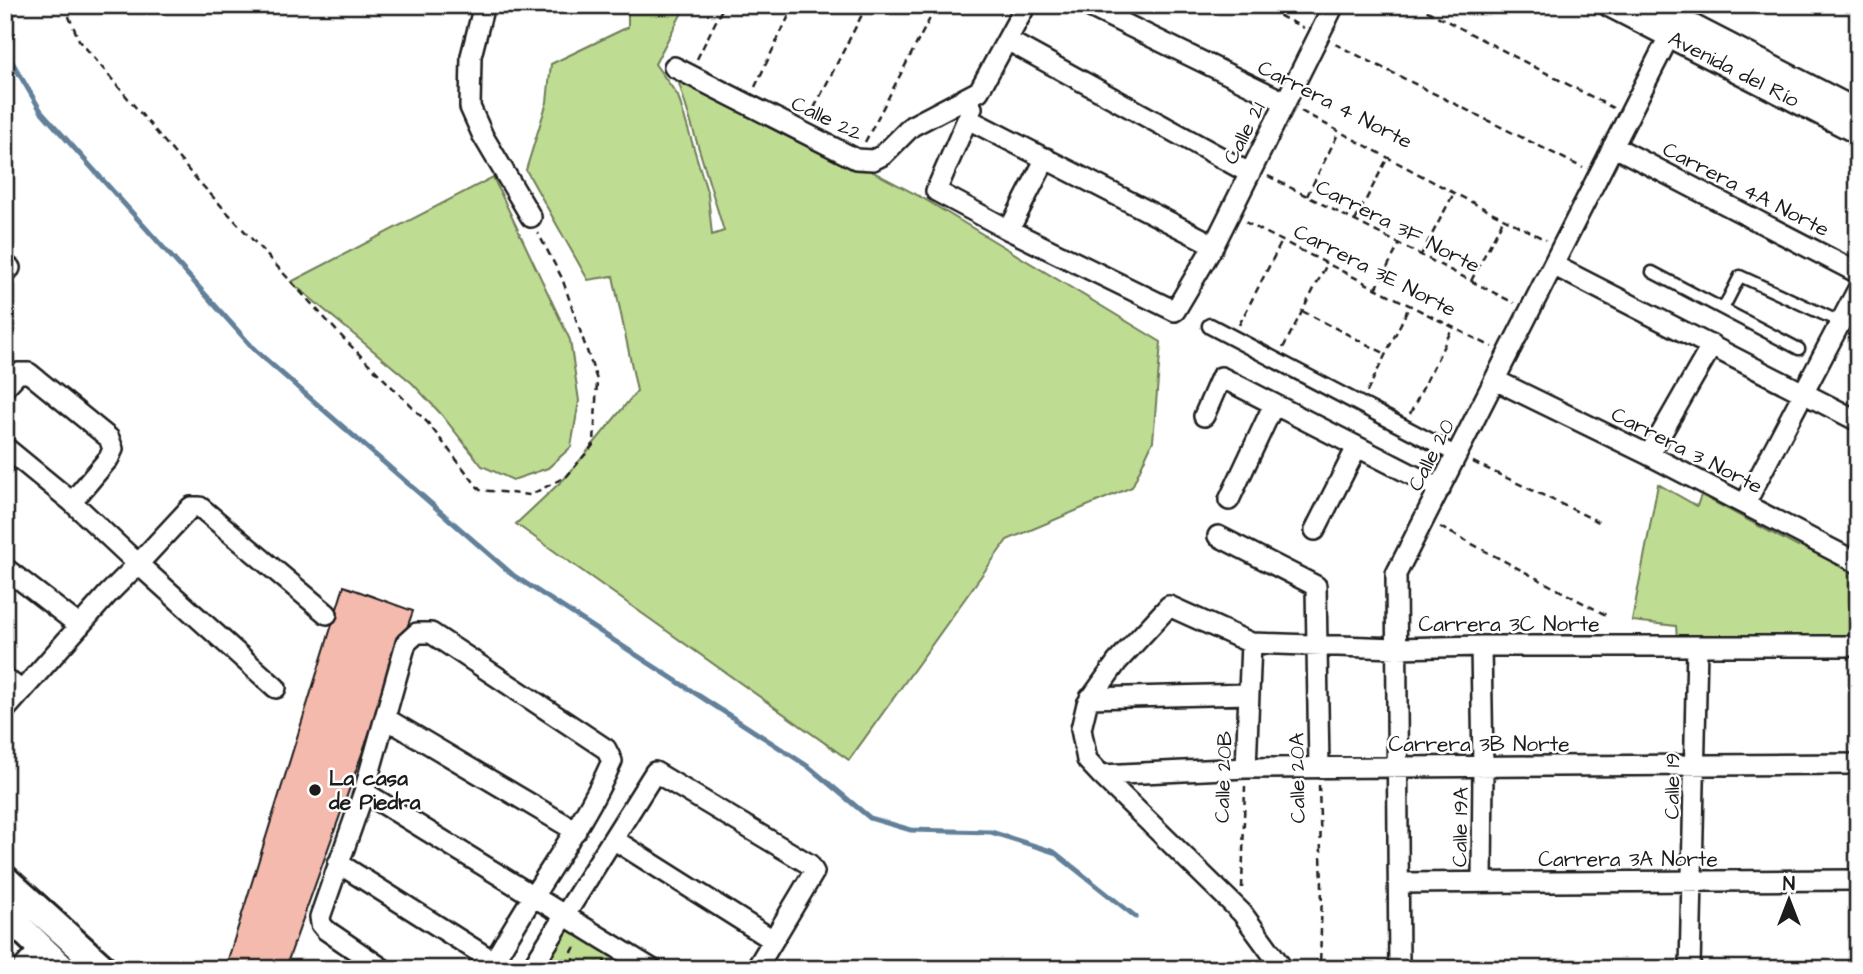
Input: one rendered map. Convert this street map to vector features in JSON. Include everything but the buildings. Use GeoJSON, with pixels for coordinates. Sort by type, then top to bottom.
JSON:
{"type":"FeatureCollection","features":[{"type":"Feature","properties":{"kind":"main road"},"geometry":{"type":"LineString","coordinates":[[5,878],[104,969]]}},
{"type":"Feature","properties":{"kind":"main road"},"geometry":{"type":"LineString","coordinates":[[5,913],[63,969]]}},
{"type":"Feature","properties":{"kind":"street"},"geometry":{"type":"LineString","coordinates":[[484,5],[471,56],[470,107],[483,136],[531,217]]}},
{"type":"Feature","properties":{"kind":"street"},"geometry":{"type":"LineString","coordinates":[[1026,5],[979,91],[936,191],[1009,230],[1046,158]]}},
{"type":"Feature","properties":{"kind":"street","name":"Carrera 4 Norte"},"geometry":{"type":"LineString","coordinates":[[1086,5],[1285,103]]}},
{"type":"Feature","properties":{"kind":"street","name":"Calle 21"},"geometry":{"type":"LineString","coordinates":[[1009,230],[1175,311],[1214,245],[1334,5]]}},
{"type":"Feature","properties":{"kind":"street","name":"Avenida del Río"},"geometry":{"type":"LineString","coordinates":[[1610,5],[1677,20],[1858,132]]}},
{"type":"Feature","properties":{"kind":"street","name":"Avenida del Río"},"geometry":{"type":"LineString","coordinates":[[1650,5],[1858,112]]}},
{"type":"Feature","properties":{"kind":"street","name":"Calle 20"},"geometry":{"type":"LineString","coordinates":[[1399,969],[1396,574],[1677,20]]}},
{"type":"Feature","properties":{"kind":"street"},"geometry":{"type":"LineString","coordinates":[[1007,40],[1251,171]]}},
{"type":"Feature","properties":{"kind":"street","name":"Calle 22"},"geometry":{"type":"LineString","coordinates":[[681,71],[856,159],[873,160],[883,155],[912,125],[979,91]]}},
{"type":"Feature","properties":{"kind":"street"},"geometry":{"type":"LineString","coordinates":[[968,119],[1214,245]]}},
{"type":"Feature","properties":{"kind":"street","name":"Carrera 4A Norte"},"geometry":{"type":"LineString","coordinates":[[1613,146],[1858,273]]}},
{"type":"Feature","properties":{"kind":"street"},"geometry":{"type":"LineString","coordinates":[[1558,256],[1712,345],[1858,421]]}},
{"type":"Feature","properties":{"kind":"street"},"geometry":{"type":"LineString","coordinates":[[1745,504],[1858,289]]}},
{"type":"Feature","properties":{"kind":"street"},"geometry":{"type":"LineString","coordinates":[[1210,327],[1457,454]]}},
{"type":"Feature","properties":{"kind":"street"},"geometry":{"type":"LineString","coordinates":[[1649,455],[1712,345]]}},
{"type":"Feature","properties":{"kind":"street"},"geometry":{"type":"LineString","coordinates":[[5,387],[18,373],[29,373],[109,438],[113,449],[109,457],[72,502]]}},
{"type":"Feature","properties":{"kind":"street"},"geometry":{"type":"LineString","coordinates":[[1204,416],[1221,377],[1440,489]]}},
{"type":"Feature","properties":{"kind":"street","name":"Carrera 3 Norte"},"geometry":{"type":"LineString","coordinates":[[1495,380],[1649,455],[1858,563]]}},
{"type":"Feature","properties":{"kind":"street"},"geometry":{"type":"LineString","coordinates":[[1229,500],[1274,404]]}},
{"type":"Feature","properties":{"kind":"street"},"geometry":{"type":"LineString","coordinates":[[5,447],[72,502],[276,688]]}},
{"type":"Feature","properties":{"kind":"street"},"geometry":{"type":"LineString","coordinates":[[1315,530],[1357,447]]}},
{"type":"Feature","properties":{"kind":"street"},"geometry":{"type":"LineString","coordinates":[[5,710],[191,507],[200,508],[327,614]]}},
{"type":"Feature","properties":{"kind":"street","name":"Calle 20A"},"geometry":{"type":"LineString","coordinates":[[1218,536],[1316,586],[1319,768]]}},
{"type":"Feature","properties":{"kind":"street"},"geometry":{"type":"LineString","coordinates":[[5,568],[80,626]]}},
{"type":"Feature","properties":{"kind":"street","name":"Carrera 3C Norte"},"geometry":{"type":"LineString","coordinates":[[1090,698],[1117,662],[1169,606],[1251,643],[1397,648],[1858,646]]}},
{"type":"Feature","properties":{"kind":"street"},"geometry":{"type":"LineString","coordinates":[[338,863],[491,965],[576,831],[612,761],[606,749],[431,633],[418,633],[406,643],[364,792],[338,863],[320,917],[326,930],[383,969]]}},
{"type":"Feature","properties":{"kind":"street","name":"Calle 20B"},"geometry":{"type":"LineString","coordinates":[[1246,768],[1251,643]]}},
{"type":"Feature","properties":{"kind":"street","name":"Calle 19A"},"geometry":{"type":"LineString","coordinates":[[1481,646],[1482,883]]}},
{"type":"Feature","properties":{"kind":"street","name":"Calle 19"},"geometry":{"type":"LineString","coordinates":[[1690,969],[1697,646]]}},
{"type":"Feature","properties":{"kind":"street"},"geometry":{"type":"LineString","coordinates":[[5,678],[22,691]]}},
{"type":"Feature","properties":{"kind":"street"},"geometry":{"type":"LineString","coordinates":[[1248,694],[1090,698],[1081,729],[1087,760],[1242,913],[1283,969]]}},
{"type":"Feature","properties":{"kind":"street"},"geometry":{"type":"LineString","coordinates":[[385,718],[576,831]]}},
{"type":"Feature","properties":{"kind":"street","name":"Carrera 3B Norte"},"geometry":{"type":"LineString","coordinates":[[1101,775],[1246,768],[1858,764]]}},
{"type":"Feature","properties":{"kind":"street"},"geometry":{"type":"LineString","coordinates":[[531,969],[655,772],[809,864],[814,872],[756,969]]}},
{"type":"Feature","properties":{"kind":"street"},"geometry":{"type":"LineString","coordinates":[[364,792],[565,915],[621,959],[652,969]]}},
{"type":"Feature","properties":{"kind":"street"},"geometry":{"type":"LineString","coordinates":[[613,839],[773,940]]}},
{"type":"Feature","properties":{"kind":"street","name":"Carrera 3A Norte"},"geometry":{"type":"LineString","coordinates":[[1399,883],[1858,880]]}},
{"type":"Feature","properties":{"kind":"street"},"geometry":{"type":"LineString","coordinates":[[22,969],[41,948]]}},
{"type":"Feature","properties":{"kind":"lane"},"geometry":{"type":"LineString","coordinates":[[1652,272],[1799,349]]}},
{"type":"Feature","properties":{"kind":"lane"},"geometry":{"type":"LineString","coordinates":[[1723,309],[1740,276],[1840,322]]}},
{"type":"Feature","properties":{"kind":"path"},"geometry":{"type":"LineString","coordinates":[[64,5],[79,40],[190,172],[345,340],[428,423],[480,490],[530,495],[567,477],[594,444],[597,380],[562,278],[531,217]]}},
{"type":"Feature","properties":{"kind":"path"},"geometry":{"type":"LineString","coordinates":[[681,71],[724,5]]}},
{"type":"Feature","properties":{"kind":"path"},"geometry":{"type":"LineString","coordinates":[[747,104],[794,5]]}},
{"type":"Feature","properties":{"kind":"path"},"geometry":{"type":"LineString","coordinates":[[802,133],[867,5]]}},
{"type":"Feature","properties":{"kind":"path"},"geometry":{"type":"LineString","coordinates":[[856,159],[937,5]]}},
{"type":"Feature","properties":{"kind":"path"},"geometry":{"type":"LineString","coordinates":[[1258,5],[1598,176]]}},
{"type":"Feature","properties":{"kind":"path"},"geometry":{"type":"LineString","coordinates":[[1416,5],[1629,116]]}},
{"type":"Feature","properties":{"kind":"path","name":"Carrera 4 Norte"},"geometry":{"type":"LineString","coordinates":[[1285,103],[1504,218],[1558,256]]}},
{"type":"Feature","properties":{"kind":"path"},"geometry":{"type":"LineString","coordinates":[[1307,196],[1339,132]]}},
{"type":"Feature","properties":{"kind":"path"},"geometry":{"type":"LineString","coordinates":[[1355,221],[1388,157]]}},
{"type":"Feature","properties":{"kind":"path","name":"Carrera 3F Norte"},"geometry":{"type":"LineString","coordinates":[[1251,171],[1307,196],[1530,311]]}},
{"type":"Feature","properties":{"kind":"path"},"geometry":{"type":"LineString","coordinates":[[1420,255],[1454,193]]}},
{"type":"Feature","properties":{"kind":"path","name":"Carrera 3E Norte"},"geometry":{"type":"LineString","coordinates":[[1229,214],[1507,355]]}},
{"type":"Feature","properties":{"kind":"path"},"geometry":{"type":"LineString","coordinates":[[1471,281],[1504,218]]}},
{"type":"Feature","properties":{"kind":"path"},"geometry":{"type":"LineString","coordinates":[[1233,338],[1282,241]]}},
{"type":"Feature","properties":{"kind":"path"},"geometry":{"type":"LineString","coordinates":[[1376,289],[1399,244]]}},
{"type":"Feature","properties":{"kind":"path"},"geometry":{"type":"LineString","coordinates":[[1276,362],[1327,264]]}},
{"type":"Feature","properties":{"kind":"path"},"geometry":{"type":"LineString","coordinates":[[1361,405],[1410,306]]}},
{"type":"Feature","properties":{"kind":"path"},"geometry":{"type":"LineString","coordinates":[[1302,311],[1386,354]]}},
{"type":"Feature","properties":{"kind":"path"},"geometry":{"type":"LineString","coordinates":[[1404,426],[1452,327]]}},
{"type":"Feature","properties":{"kind":"path"},"geometry":{"type":"LineString","coordinates":[[1457,454],[1599,522]]}},
{"type":"Feature","properties":{"kind":"path"},"geometry":{"type":"LineString","coordinates":[[1424,519],[1606,615]]}},
{"type":"Feature","properties":{"kind":"path","name":"Calle 20B"},"geometry":{"type":"LineString","coordinates":[[1242,913],[1246,768]]}},
{"type":"Feature","properties":{"kind":"path","name":"Calle 20A"},"geometry":{"type":"LineString","coordinates":[[1319,768],[1322,887],[1320,969]]}},
{"type":"Feature","properties":{"kind":"path"},"geometry":{"type":"LineString","coordinates":[[578,943],[572,952],[575,965],[580,969],[621,959]]}},
{"type":"Feature","properties":{"kind":"path"},"geometry":{"type":"LineString","coordinates":[[571,969],[575,965]]}},
{"type":"Feature","properties":{"kind":"green space"},"geometry":{"type":"Polygon","coordinates":[[[628,5],[686,5],[655,64],[678,96],[708,195],[712,235],[724,231],[674,67],[921,197],[1161,342],[1153,441],[1132,487],[1007,540],[849,760],[516,524],[567,476],[637,391],[613,276],[588,280],[526,170],[547,102],[551,64],[628,27],[628,5]]]}},
{"type":"Feature","properties":{"kind":"green space"},"geometry":{"type":"Polygon","coordinates":[[[493,177],[570,340],[579,401],[571,447],[548,468],[513,480],[482,466],[441,414],[412,383],[291,282],[493,177]]]}},
{"type":"Feature","properties":{"kind":"green space"},"geometry":{"type":"Polygon","coordinates":[[[1658,484],[1697,506],[1701,495],[1798,547],[1807,540],[1858,568],[1858,638],[1677,638],[1676,626],[1632,621],[1658,484]]]}},
{"type":"Feature","properties":{"kind":"green space"},"geometry":{"type":"Polygon","coordinates":[[[569,925],[623,957],[615,969],[539,969],[569,925]]]}},
{"type":"Feature","properties":{"kind":"waterway"},"geometry":{"type":"LineString","coordinates":[[5,50],[41,111],[255,350],[513,575],[809,767],[870,818],[911,830],[991,832],[1054,852],[1136,917]]}},
{"type":"Feature","properties":{"kind":"place","name":"La casa de Piedra"},"geometry":{"type":"Point","coordinates":[315,790]}}]}
